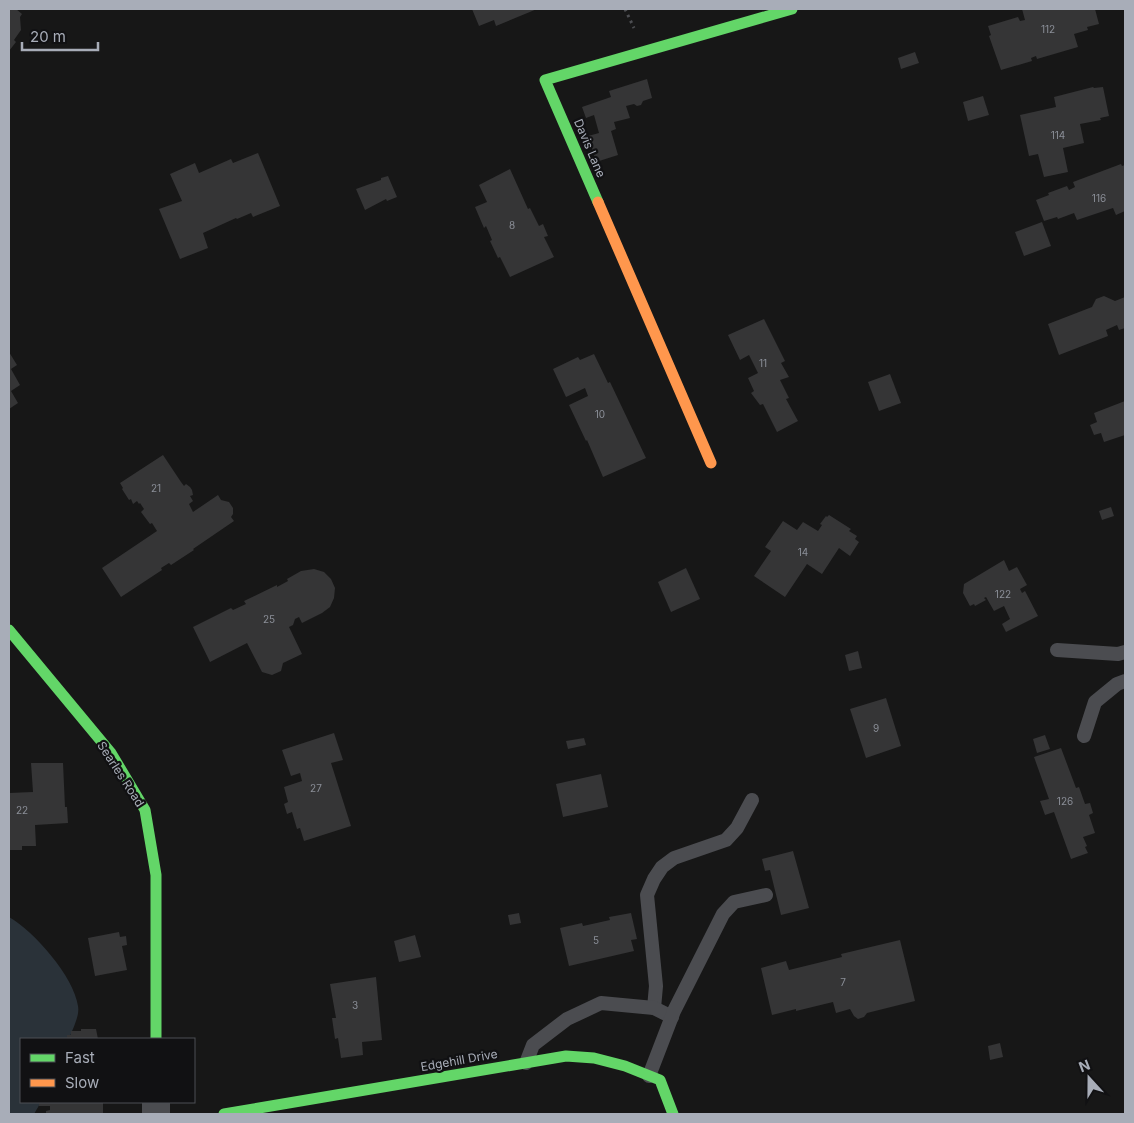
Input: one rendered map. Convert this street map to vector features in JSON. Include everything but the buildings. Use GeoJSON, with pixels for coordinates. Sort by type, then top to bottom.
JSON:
{"type":"FeatureCollection","features":[{"type":"Feature","properties":{"kind":"street","name":"Davis Lane"},"geometry":{"type":"LineString","coordinates":[[711,463],[545,80],[792,9]]}},
{"type":"Feature","properties":{"kind":"street","name":"Searles Road"},"geometry":{"type":"LineString","coordinates":[[9,630],[111,753],[145,810],[156,875],[156,1038]]}},
{"type":"Feature","properties":{"kind":"street","name":"Edgehill Drive"},"geometry":{"type":"LineString","coordinates":[[224,1114],[566,1056],[594,1058],[625,1066],[660,1080],[672,1114]]}},
{"type":"Feature","properties":{"kind":"lane"},"geometry":{"type":"LineString","coordinates":[[1057,650],[1118,654],[1125,652]]}},
{"type":"Feature","properties":{"kind":"lane"},"geometry":{"type":"LineString","coordinates":[[1084,736],[1095,702],[1117,684],[1125,680]]}},
{"type":"Feature","properties":{"kind":"lane"},"geometry":{"type":"LineString","coordinates":[[654,1008],[656,986],[647,895],[654,880],[662,867],[674,858],[726,840],[737,828],[752,800]]}},
{"type":"Feature","properties":{"kind":"lane"},"geometry":{"type":"LineString","coordinates":[[649,1076],[672,1017],[723,914],[734,902],[766,895]]}},
{"type":"Feature","properties":{"kind":"lane"},"geometry":{"type":"LineString","coordinates":[[526,1063],[533,1045],[567,1019],[601,1003],[654,1008],[672,1017]]}},
{"type":"Feature","properties":{"kind":"shaded area"},"geometry":{"type":"Polygon","coordinates":[[[9,917],[41,944],[61,969],[75,994],[78,1010],[69,1038],[20,1038],[20,1103],[40,1103],[34,1114],[9,1114],[9,917]]]}},
{"type":"Feature","properties":{"kind":"traffic: fast"},"geometry":{"type":"LineString","coordinates":[[598,202],[545,80],[792,9]]}},
{"type":"Feature","properties":{"kind":"traffic: fast"},"geometry":{"type":"LineString","coordinates":[[9,630],[111,753],[145,810],[156,875],[156,1038]]}},
{"type":"Feature","properties":{"kind":"traffic: fast"},"geometry":{"type":"LineString","coordinates":[[224,1114],[566,1056],[594,1058],[625,1066],[660,1080],[673,1114]]}},
{"type":"Feature","properties":{"kind":"traffic: slow"},"geometry":{"type":"LineString","coordinates":[[598,202],[711,463]]}}]}
